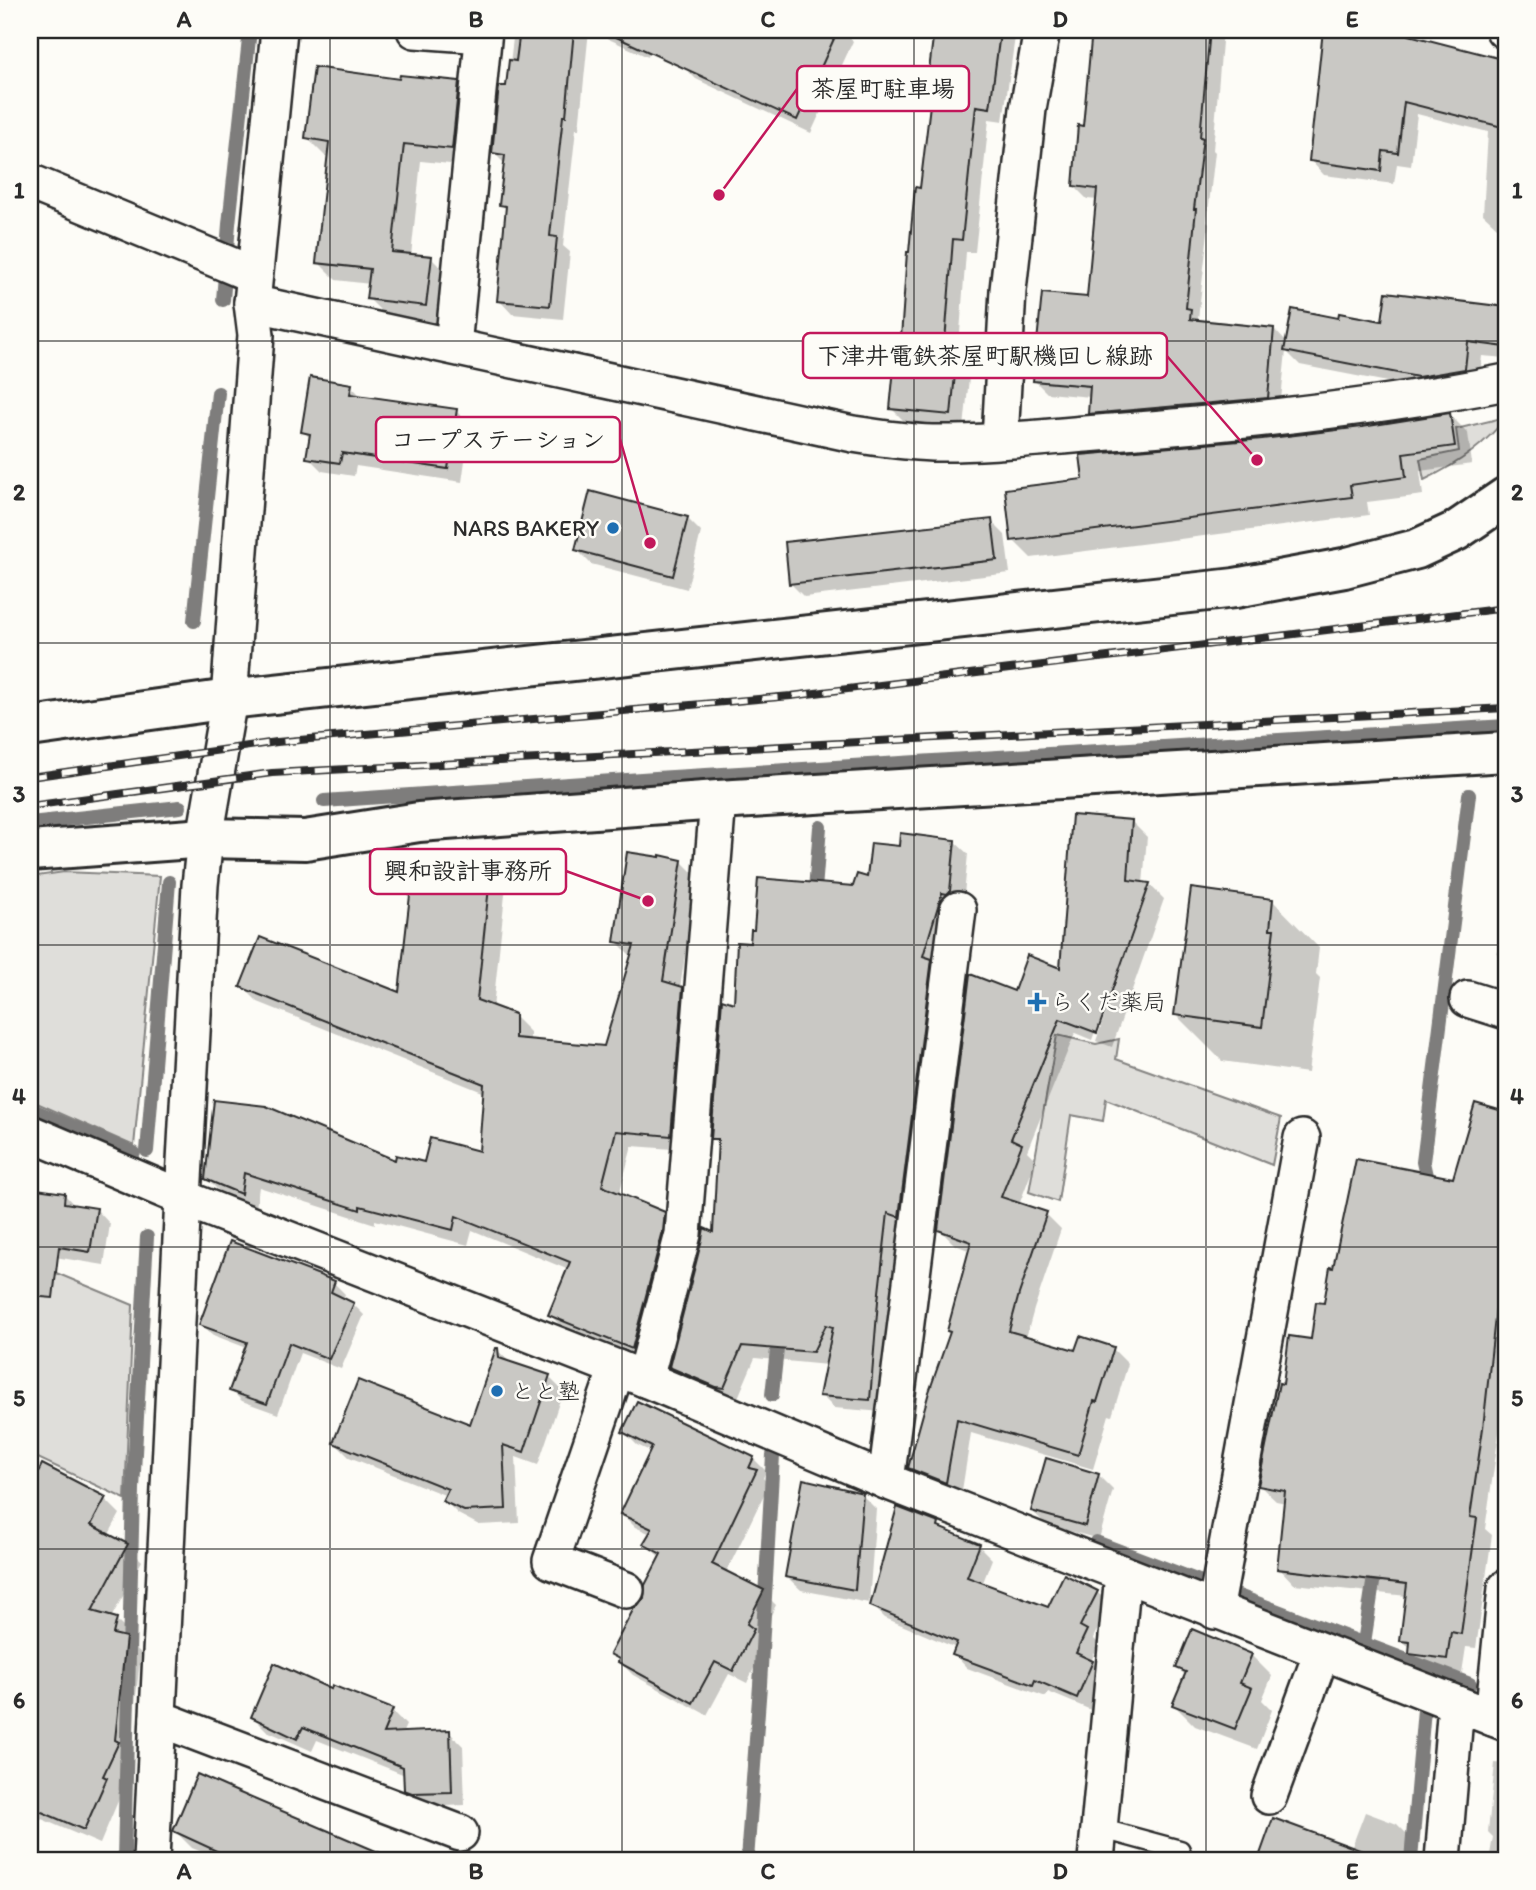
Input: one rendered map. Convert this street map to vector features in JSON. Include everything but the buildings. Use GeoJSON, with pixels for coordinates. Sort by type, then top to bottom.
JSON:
{"type":"FeatureCollection","features":[{"type":"Feature","properties":{"kind":"street"},"geometry":{"type":"LineString","coordinates":[[151,1860],[200,885],[205,838],[229,699],[256,335],[238,276],[279,30]]}},
{"type":"Feature","properties":{"kind":"street"},"geometry":{"type":"LineString","coordinates":[[415,30],[483,33],[453,346]]}},
{"type":"Feature","properties":{"kind":"street"},"geometry":{"type":"LineString","coordinates":[[1000,440],[1008,290],[1028,108],[1042,30]]}},
{"type":"Feature","properties":{"kind":"street"},"geometry":{"type":"LineString","coordinates":[[30,182],[238,276],[453,346],[853,434],[931,443],[982,442],[1210,425],[1360,407],[1506,382]]}},
{"type":"Feature","properties":{"kind":"street"},"geometry":{"type":"LineString","coordinates":[[30,727],[229,699],[1235,588],[1344,568],[1417,549],[1456,531],[1506,497]]}},
{"type":"Feature","properties":{"kind":"street"},"geometry":{"type":"LineString","coordinates":[[30,851],[205,838],[305,841],[419,822],[718,800],[1506,752]]}},
{"type":"Feature","properties":{"kind":"street"},"geometry":{"type":"LineString","coordinates":[[626,1590],[551,1561],[631,1374],[683,1234],[718,800]]}},
{"type":"Feature","properties":{"kind":"street"},"geometry":{"type":"LineString","coordinates":[[887,1481],[958,910]]}},
{"type":"Feature","properties":{"kind":"street"},"geometry":{"type":"LineString","coordinates":[[1468,999],[1506,1011]]}},
{"type":"Feature","properties":{"kind":"street"},"geometry":{"type":"LineString","coordinates":[[30,1133],[183,1198],[631,1374],[887,1481],[1123,1574],[1218,1596],[1322,1652],[1500,1721],[1506,1588]]}},
{"type":"Feature","properties":{"kind":"street"},"geometry":{"type":"LineString","coordinates":[[1218,1596],[1302,1138]]}},
{"type":"Feature","properties":{"kind":"street"},"geometry":{"type":"LineString","coordinates":[[1098,1844],[1123,1574]]}},
{"type":"Feature","properties":{"kind":"street"},"geometry":{"type":"LineString","coordinates":[[1269,1796],[1322,1652]]}},
{"type":"Feature","properties":{"kind":"street"},"geometry":{"type":"LineString","coordinates":[[1443,1860],[1457,1704]]}},
{"type":"Feature","properties":{"kind":"street"},"geometry":{"type":"LineString","coordinates":[[158,1718],[460,1833]]}},
{"type":"Feature","properties":{"kind":"lane"},"geometry":{"type":"LineString","coordinates":[[1098,1844],[1180,1850],[1183,1860]]}},
{"type":"Feature","properties":{"kind":"shaded area"},"geometry":{"type":"Polygon","coordinates":[[[1506,417],[1489,437],[1469,454],[1424,480],[1420,459],[1459,451],[1456,429],[1506,417]]]}},
{"type":"Feature","properties":{"kind":"shaded area"},"geometry":{"type":"Polygon","coordinates":[[[64,872],[160,876],[134,1146],[30,1100],[30,877],[64,872]]]}},
{"type":"Feature","properties":{"kind":"shaded area"},"geometry":{"type":"Polygon","coordinates":[[[1057,1035],[1096,1044],[1119,1039],[1116,1059],[1281,1118],[1272,1165],[1106,1099],[1103,1121],[1071,1115],[1058,1202],[1029,1192],[1057,1035]]]}},
{"type":"Feature","properties":{"kind":"shaded area"},"geometry":{"type":"Polygon","coordinates":[[[30,1262],[133,1305],[125,1499],[36,1457],[30,1471],[30,1262]]]}},
{"type":"Feature","properties":{"kind":"waterway"},"geometry":{"type":"LineString","coordinates":[[223,300],[250,30]]}},
{"type":"Feature","properties":{"kind":"waterway"},"geometry":{"type":"LineString","coordinates":[[194,621],[218,393]]}},
{"type":"Feature","properties":{"kind":"waterway"},"geometry":{"type":"LineString","coordinates":[[324,801],[1506,726]]}},
{"type":"Feature","properties":{"kind":"waterway"},"geometry":{"type":"LineString","coordinates":[[1426,1189],[1423,1162],[1469,795]]}},
{"type":"Feature","properties":{"kind":"waterway"},"geometry":{"type":"LineString","coordinates":[[30,823],[180,807]]}},
{"type":"Feature","properties":{"kind":"waterway"},"geometry":{"type":"LineString","coordinates":[[814,902],[820,827]]}},
{"type":"Feature","properties":{"kind":"waterway"},"geometry":{"type":"LineString","coordinates":[[147,1151],[169,882]]}},
{"type":"Feature","properties":{"kind":"waterway"},"geometry":{"type":"LineString","coordinates":[[30,1109],[134,1153]]}},
{"type":"Feature","properties":{"kind":"waterway"},"geometry":{"type":"LineString","coordinates":[[124,1860],[133,1489],[147,1237]]}},
{"type":"Feature","properties":{"kind":"waterway"},"geometry":{"type":"LineString","coordinates":[[772,1395],[779,1331]]}},
{"type":"Feature","properties":{"kind":"waterway"},"geometry":{"type":"LineString","coordinates":[[747,1860],[773,1455]]}},
{"type":"Feature","properties":{"kind":"waterway"},"geometry":{"type":"LineString","coordinates":[[1096,1542],[1470,1684]]}},
{"type":"Feature","properties":{"kind":"waterway"},"geometry":{"type":"LineString","coordinates":[[1364,1643],[1376,1563]]}},
{"type":"Feature","properties":{"kind":"waterway"},"geometry":{"type":"LineString","coordinates":[[1411,1860],[1424,1709]]}},
{"type":"Feature","properties":{"kind":"railway"},"geometry":{"type":"LineString","coordinates":[[30,777],[277,742],[791,696],[1506,608]]}},
{"type":"Feature","properties":{"kind":"railway"},"geometry":{"type":"LineString","coordinates":[[30,806],[272,773],[1506,708]]}},
{"type":"Feature","properties":{"kind":"place","name":"茶屋町駐車場"},"geometry":{"type":"Point","coordinates":[719,195]}},
{"type":"Feature","properties":{"kind":"place","name":"下津井電鉄茶屋町駅機回し線跡"},"geometry":{"type":"Point","coordinates":[1257,460]}},
{"type":"Feature","properties":{"kind":"place","name":"NARS BAKERY"},"geometry":{"type":"Point","coordinates":[613,528]}},
{"type":"Feature","properties":{"kind":"place","name":"コープステーション"},"geometry":{"type":"Point","coordinates":[650,543]}},
{"type":"Feature","properties":{"kind":"place","name":"興和設計事務所"},"geometry":{"type":"Point","coordinates":[648,901]}},
{"type":"Feature","properties":{"kind":"place","name":"らくだ薬局"},"geometry":{"type":"Point","coordinates":[1037,1002]}},
{"type":"Feature","properties":{"kind":"place","name":"とと塾"},"geometry":{"type":"Point","coordinates":[497,1391]}}]}
